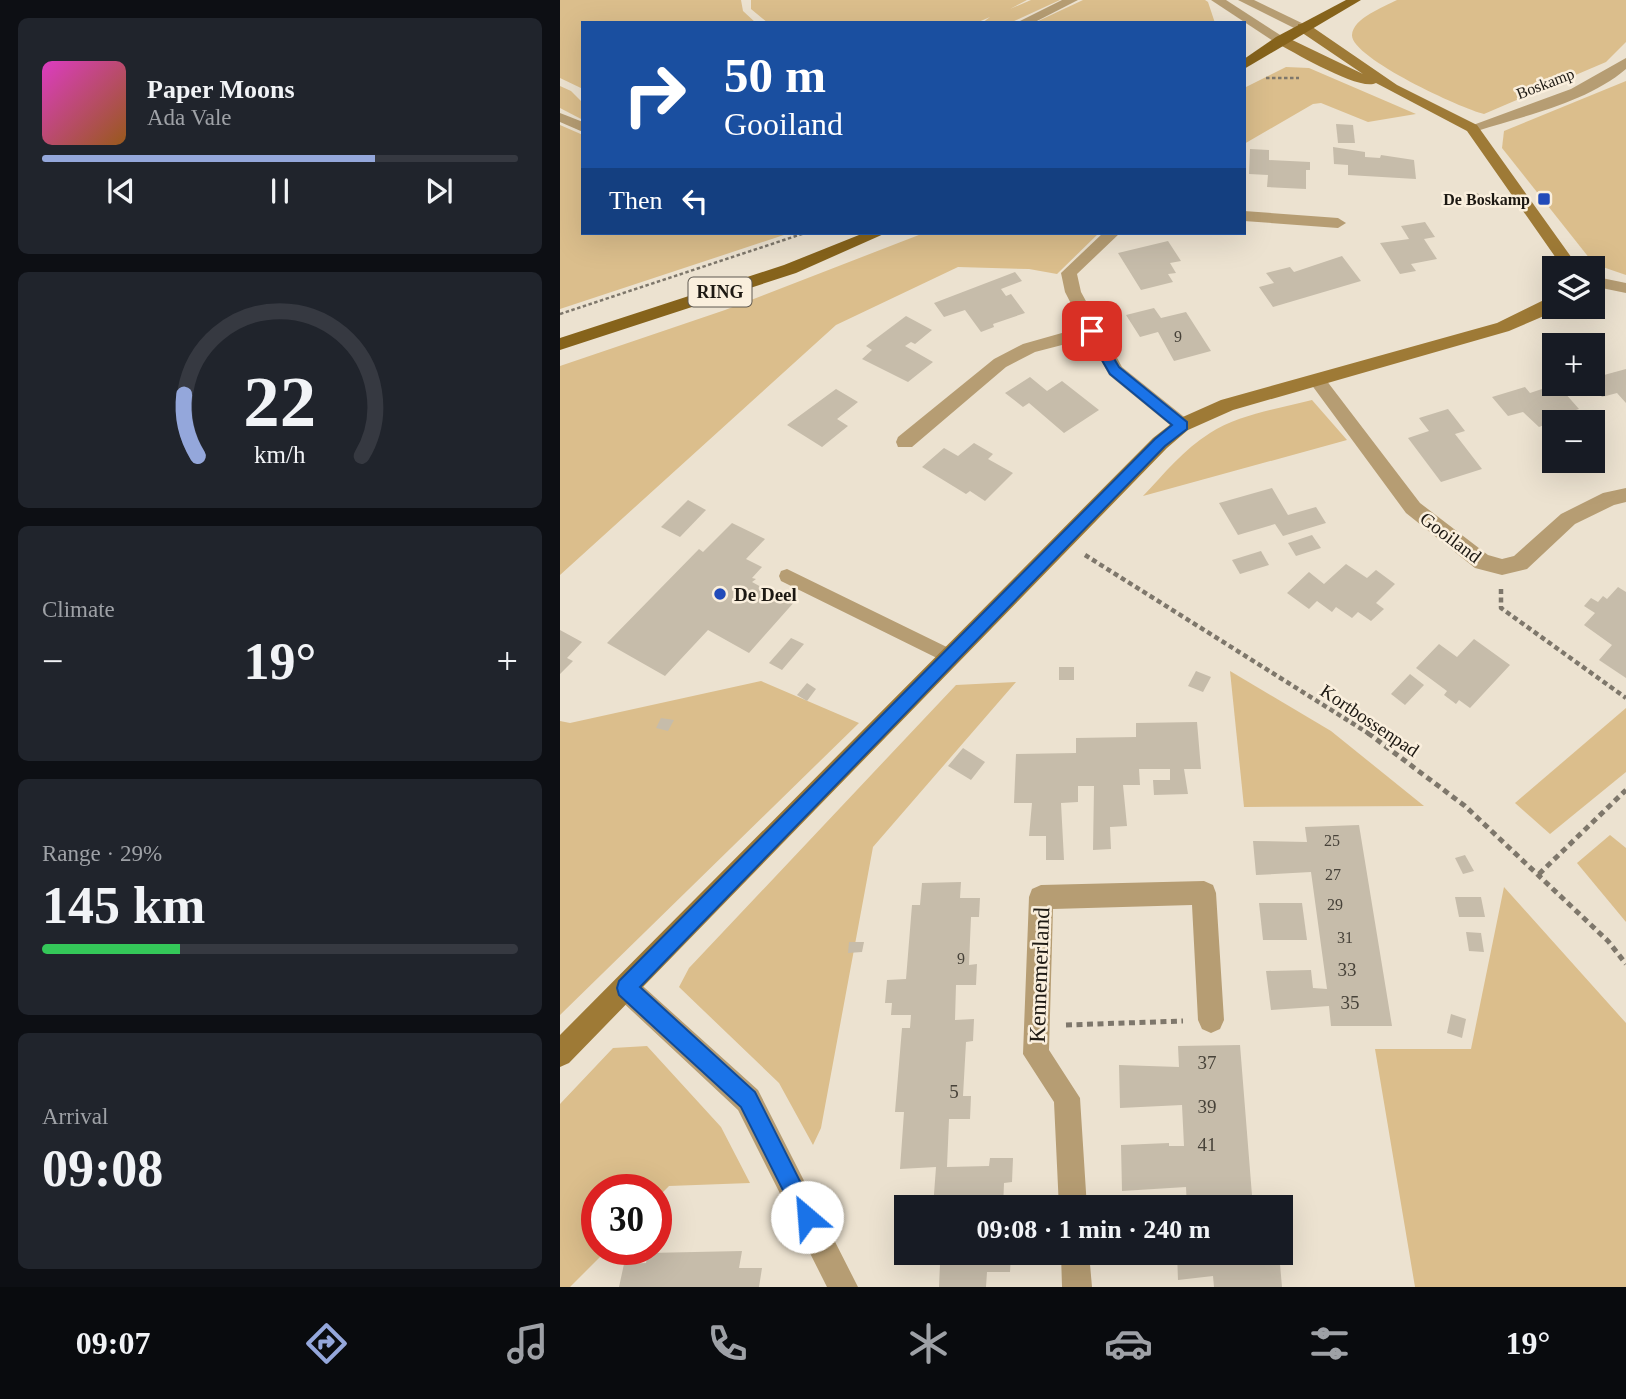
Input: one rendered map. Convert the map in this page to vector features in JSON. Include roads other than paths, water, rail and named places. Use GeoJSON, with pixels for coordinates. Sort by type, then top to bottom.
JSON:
{"type":"FeatureCollection","features":[{"type":"Feature","properties":{"kind":"main road"},"geometry":{"type":"LineString","coordinates":[[1246,64],[1303,27],[1355,0]]}},
{"type":"Feature","properties":{"kind":"main road"},"geometry":{"type":"LineString","coordinates":[[1246,51],[1281,40]]}},
{"type":"Feature","properties":{"kind":"main road","name":"RING"},"geometry":{"type":"LineString","coordinates":[[560,344],[790,269],[873,235]]}},
{"type":"Feature","properties":{"kind":"street"},"geometry":{"type":"LineString","coordinates":[[1026,21],[1072,0]]}},
{"type":"Feature","properties":{"kind":"street"},"geometry":{"type":"LineString","coordinates":[[1217,0],[1320,61],[1392,88],[1472,128],[1563,256]]}},
{"type":"Feature","properties":{"kind":"street"},"geometry":{"type":"LineString","coordinates":[[1244,0],[1303,27],[1392,88]]}},
{"type":"Feature","properties":{"kind":"street","name":"Boskamp"},"geometry":{"type":"LineString","coordinates":[[1472,128],[1595,82],[1618,71],[1626,62]]}},
{"type":"Feature","properties":{"kind":"street"},"geometry":{"type":"LineString","coordinates":[[560,117],[581,127]]}},
{"type":"Feature","properties":{"kind":"street"},"geometry":{"type":"LineString","coordinates":[[1246,216],[1338,223]]}},
{"type":"Feature","properties":{"kind":"street"},"geometry":{"type":"LineString","coordinates":[[1110,235],[1069,273],[1073,292],[1115,370],[1182,425]]}},
{"type":"Feature","properties":{"kind":"street"},"geometry":{"type":"LineString","coordinates":[[1605,284],[1626,288]]}},
{"type":"Feature","properties":{"kind":"street"},"geometry":{"type":"LineString","coordinates":[[560,1054],[1160,443],[1182,425],[1227,405],[1503,327],[1542,310]]}},
{"type":"Feature","properties":{"kind":"street"},"geometry":{"type":"LineString","coordinates":[[905,442],[1000,363],[1029,348],[1092,331]]}},
{"type":"Feature","properties":{"kind":"street","name":"Gooiland"},"geometry":{"type":"LineString","coordinates":[[1317,380],[1413,508],[1482,562],[1502,568],[1520,564],[1569,519],[1609,498],[1626,495]]}},
{"type":"Feature","properties":{"kind":"street","name":"Kennemerland"},"geometry":{"type":"LineString","coordinates":[[1072,1195],[1067,1098],[1036,1054],[1041,897],[1204,893],[1211,1020]]}},
{"type":"Feature","properties":{"kind":"street"},"geometry":{"type":"LineString","coordinates":[[626,988],[748,1100],[843,1287]]}},
{"type":"Feature","properties":{"kind":"street"},"geometry":{"type":"LineString","coordinates":[[1076,1265],[1077,1287]]}},
{"type":"Feature","properties":{"kind":"lane"},"geometry":{"type":"LineString","coordinates":[[788,576],[951,657]]}},
{"type":"Feature","properties":{"kind":"place","name":"De Boskamp"},"geometry":{"type":"Point","coordinates":[1544,199]}},
{"type":"Feature","properties":{"kind":"place","name":"De Deel"},"geometry":{"type":"Point","coordinates":[720,594]}}]}
